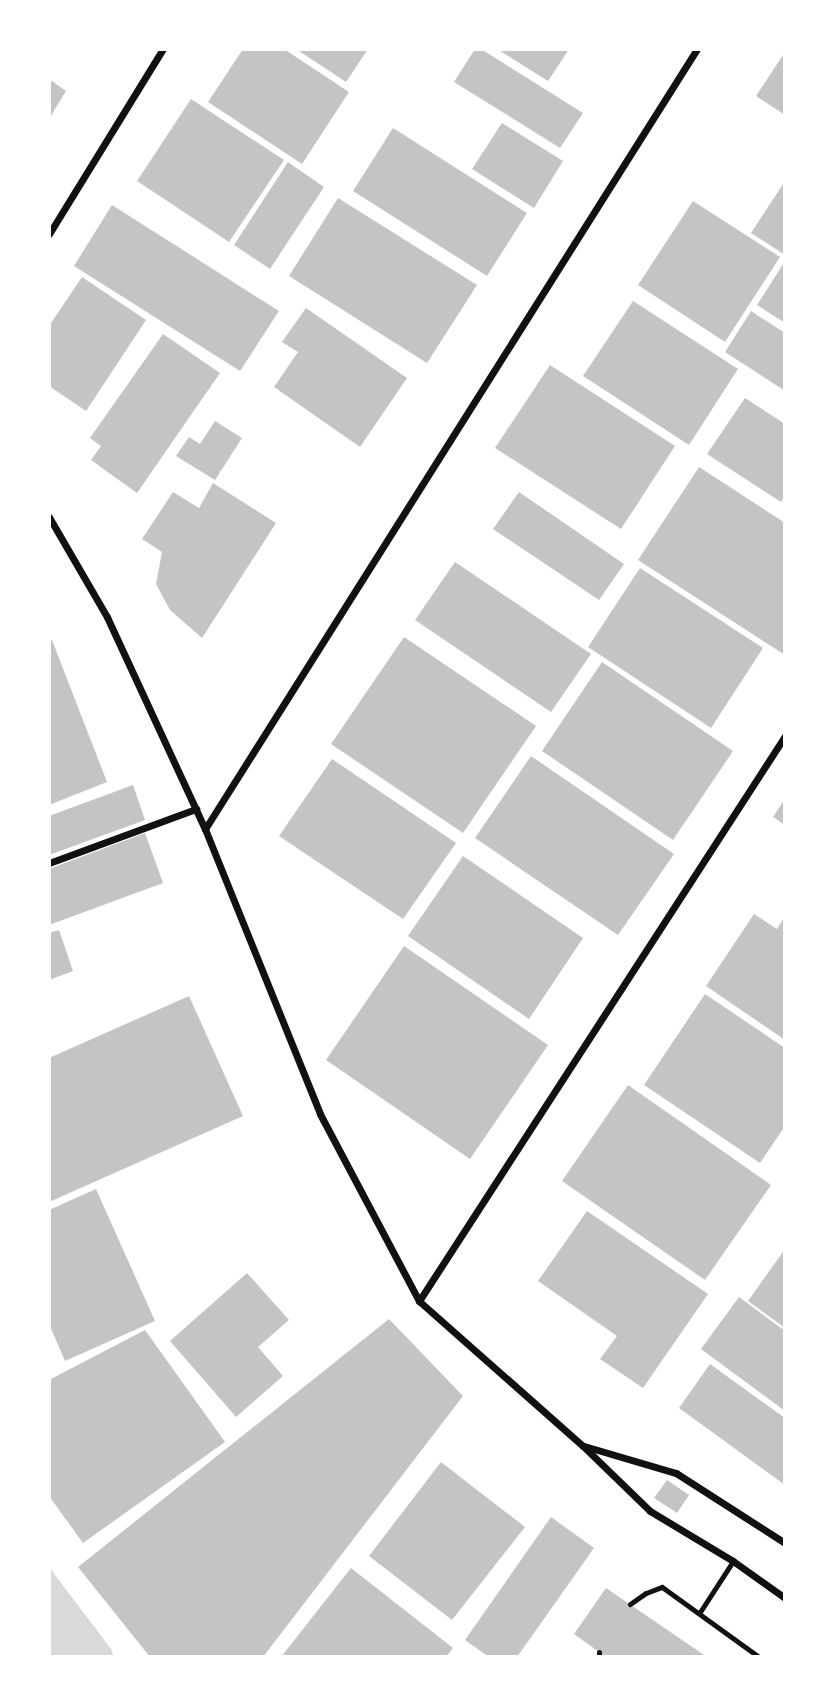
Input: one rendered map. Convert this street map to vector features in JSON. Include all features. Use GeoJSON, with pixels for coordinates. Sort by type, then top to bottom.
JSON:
{"type":"FeatureCollection","features":[{"type":"Feature","properties":{"kind":"street"},"geometry":{"type":"LineString","coordinates":[[49,234],[163,49]]}},
{"type":"Feature","properties":{"kind":"street"},"geometry":{"type":"LineString","coordinates":[[205,829],[697,49]]}},
{"type":"Feature","properties":{"kind":"street"},"geometry":{"type":"LineString","coordinates":[[49,517],[107,617],[205,829],[320,1114],[419,1301],[583,1446],[650,1511],[733,1561],[785,1598]]}},
{"type":"Feature","properties":{"kind":"street"},"geometry":{"type":"LineString","coordinates":[[419,1301],[785,736]]}},
{"type":"Feature","properties":{"kind":"street"},"geometry":{"type":"LineString","coordinates":[[49,863],[196,809]]}},
{"type":"Feature","properties":{"kind":"street"},"geometry":{"type":"LineString","coordinates":[[583,1446],[676,1473],[785,1543]]}},
{"type":"Feature","properties":{"kind":"lane"},"geometry":{"type":"LineString","coordinates":[[700,1612],[733,1561]]}},
{"type":"Feature","properties":{"kind":"lane"},"geometry":{"type":"LineString","coordinates":[[630,1604],[646,1593],[662,1587],[700,1612],[758,1657]]}},
{"type":"Feature","properties":{"kind":"shaded area"},"geometry":{"type":"Polygon","coordinates":[[[49,1567],[111,1649],[114,1657],[49,1657],[49,1567]]]}},
{"type":"Feature","properties":{"kind":"building"},"geometry":{"type":"Polygon","coordinates":[[[243,49],[284,49],[349,92],[302,164],[208,102],[243,49]]]}},
{"type":"Feature","properties":{"kind":"building"},"geometry":{"type":"Polygon","coordinates":[[[296,49],[368,49],[346,82],[296,49]]]}},
{"type":"Feature","properties":{"kind":"building"},"geometry":{"type":"Polygon","coordinates":[[[475,49],[481,49],[583,113],[560,148],[454,82],[475,49]]]}},
{"type":"Feature","properties":{"kind":"building"},"geometry":{"type":"Polygon","coordinates":[[[497,49],[569,49],[548,81],[497,49]]]}},
{"type":"Feature","properties":{"kind":"building"},"geometry":{"type":"Polygon","coordinates":[[[785,52],[785,115],[756,96],[785,52]]]}},
{"type":"Feature","properties":{"kind":"building"},"geometry":{"type":"Polygon","coordinates":[[[49,79],[66,91],[49,119],[49,79]]]}},
{"type":"Feature","properties":{"kind":"building"},"geometry":{"type":"Polygon","coordinates":[[[191,99],[284,160],[229,242],[137,181],[191,99]]]}},
{"type":"Feature","properties":{"kind":"building"},"geometry":{"type":"Polygon","coordinates":[[[502,123],[563,161],[534,208],[472,169],[502,123]]]}},
{"type":"Feature","properties":{"kind":"building"},"geometry":{"type":"Polygon","coordinates":[[[393,128],[527,213],[487,276],[353,191],[393,128]]]}},
{"type":"Feature","properties":{"kind":"building"},"geometry":{"type":"Polygon","coordinates":[[[288,162],[324,187],[270,269],[234,245],[288,162]]]}},
{"type":"Feature","properties":{"kind":"building"},"geometry":{"type":"Polygon","coordinates":[[[785,181],[785,255],[751,233],[785,181]]]}},
{"type":"Feature","properties":{"kind":"building"},"geometry":{"type":"Polygon","coordinates":[[[338,198],[477,285],[427,363],[289,276],[338,198]]]}},
{"type":"Feature","properties":{"kind":"building"},"geometry":{"type":"Polygon","coordinates":[[[693,201],[780,257],[725,342],[638,285],[693,201]]]}},
{"type":"Feature","properties":{"kind":"building"},"geometry":{"type":"Polygon","coordinates":[[[112,205],[279,311],[240,371],[74,266],[112,205]]]}},
{"type":"Feature","properties":{"kind":"building"},"geometry":{"type":"Polygon","coordinates":[[[785,261],[785,323],[757,305],[785,261]]]}},
{"type":"Feature","properties":{"kind":"building"},"geometry":{"type":"Polygon","coordinates":[[[82,277],[146,320],[86,411],[49,386],[49,326],[82,277]]]}},
{"type":"Feature","properties":{"kind":"building"},"geometry":{"type":"Polygon","coordinates":[[[633,301],[738,369],[689,445],[583,376],[633,301]]]}},
{"type":"Feature","properties":{"kind":"building"},"geometry":{"type":"Polygon","coordinates":[[[306,308],[407,378],[360,447],[274,387],[298,352],[282,342],[306,308]]]}},
{"type":"Feature","properties":{"kind":"building"},"geometry":{"type":"Polygon","coordinates":[[[751,311],[785,333],[785,391],[725,352],[751,311]]]}},
{"type":"Feature","properties":{"kind":"building"},"geometry":{"type":"Polygon","coordinates":[[[163,334],[220,373],[137,493],[91,460],[101,446],[90,438],[163,334]]]}},
{"type":"Feature","properties":{"kind":"building"},"geometry":{"type":"Polygon","coordinates":[[[550,365],[675,446],[621,529],[495,448],[550,365]]]}},
{"type":"Feature","properties":{"kind":"building"},"geometry":{"type":"Polygon","coordinates":[[[745,398],[785,424],[785,495],[781,502],[707,454],[745,398]]]}},
{"type":"Feature","properties":{"kind":"building"},"geometry":{"type":"Polygon","coordinates":[[[215,421],[242,438],[215,480],[176,456],[189,437],[200,444],[215,421]]]}},
{"type":"Feature","properties":{"kind":"building"},"geometry":{"type":"Polygon","coordinates":[[[699,467],[785,523],[785,655],[638,560],[699,467]]]}},
{"type":"Feature","properties":{"kind":"building"},"geometry":{"type":"Polygon","coordinates":[[[213,483],[276,523],[202,638],[170,610],[156,584],[162,552],[142,539],[173,492],[199,508],[213,483]]]}},
{"type":"Feature","properties":{"kind":"building"},"geometry":{"type":"Polygon","coordinates":[[[519,492],[624,564],[599,600],[493,529],[519,492]]]}},
{"type":"Feature","properties":{"kind":"building"},"geometry":{"type":"Polygon","coordinates":[[[455,562],[591,654],[551,712],[415,620],[455,562]]]}},
{"type":"Feature","properties":{"kind":"building"},"geometry":{"type":"Polygon","coordinates":[[[640,568],[763,648],[711,728],[588,647],[640,568]]]}},
{"type":"Feature","properties":{"kind":"building"},"geometry":{"type":"Polygon","coordinates":[[[404,637],[536,726],[463,833],[331,744],[404,637]]]}},
{"type":"Feature","properties":{"kind":"building"},"geometry":{"type":"Polygon","coordinates":[[[52,640],[107,782],[49,805],[49,641],[52,640]]]}},
{"type":"Feature","properties":{"kind":"building"},"geometry":{"type":"Polygon","coordinates":[[[602,662],[733,751],[673,840],[542,751],[602,662]]]}},
{"type":"Feature","properties":{"kind":"building"},"geometry":{"type":"Polygon","coordinates":[[[531,756],[674,854],[618,935],[475,838],[531,756]]]}},
{"type":"Feature","properties":{"kind":"building"},"geometry":{"type":"Polygon","coordinates":[[[332,759],[456,843],[403,919],[279,836],[332,759]]]}},
{"type":"Feature","properties":{"kind":"building"},"geometry":{"type":"Polygon","coordinates":[[[133,785],[145,820],[49,855],[49,816],[133,785]]]}},
{"type":"Feature","properties":{"kind":"building"},"geometry":{"type":"Polygon","coordinates":[[[785,799],[785,825],[773,817],[785,799]]]}},
{"type":"Feature","properties":{"kind":"building"},"geometry":{"type":"Polygon","coordinates":[[[145,833],[163,883],[49,925],[49,869],[145,833]]]}},
{"type":"Feature","properties":{"kind":"building"},"geometry":{"type":"Polygon","coordinates":[[[463,856],[583,938],[529,1019],[408,936],[463,856]]]}},
{"type":"Feature","properties":{"kind":"building"},"geometry":{"type":"Polygon","coordinates":[[[754,914],[777,929],[785,916],[785,1040],[706,986],[754,914]]]}},
{"type":"Feature","properties":{"kind":"building"},"geometry":{"type":"Polygon","coordinates":[[[59,930],[73,971],[49,980],[49,933],[59,930]]]}},
{"type":"Feature","properties":{"kind":"building"},"geometry":{"type":"Polygon","coordinates":[[[404,946],[548,1045],[470,1159],[326,1060],[404,946]]]}},
{"type":"Feature","properties":{"kind":"building"},"geometry":{"type":"Polygon","coordinates":[[[705,994],[785,1048],[785,1126],[760,1163],[644,1085],[705,994]]]}},
{"type":"Feature","properties":{"kind":"building"},"geometry":{"type":"Polygon","coordinates":[[[189,996],[243,1116],[49,1202],[49,1058],[189,996]]]}},
{"type":"Feature","properties":{"kind":"building"},"geometry":{"type":"Polygon","coordinates":[[[628,1085],[771,1185],[705,1280],[562,1181],[628,1085]]]}},
{"type":"Feature","properties":{"kind":"building"},"geometry":{"type":"Polygon","coordinates":[[[96,1189],[155,1321],[65,1361],[49,1324],[49,1210],[96,1189]]]}},
{"type":"Feature","properties":{"kind":"building"},"geometry":{"type":"Polygon","coordinates":[[[587,1211],[708,1294],[643,1388],[600,1359],[617,1336],[538,1281],[587,1211]]]}},
{"type":"Feature","properties":{"kind":"building"},"geometry":{"type":"Polygon","coordinates":[[[785,1249],[785,1328],[748,1301],[785,1249]]]}},
{"type":"Feature","properties":{"kind":"building"},"geometry":{"type":"Polygon","coordinates":[[[247,1273],[289,1320],[258,1347],[283,1376],[236,1417],[170,1341],[247,1273]]]}},
{"type":"Feature","properties":{"kind":"building"},"geometry":{"type":"Polygon","coordinates":[[[739,1297],[785,1331],[785,1411],[701,1349],[739,1297]]]}},
{"type":"Feature","properties":{"kind":"building"},"geometry":{"type":"Polygon","coordinates":[[[389,1319],[463,1396],[263,1657],[150,1657],[78,1567],[389,1319]]]}},
{"type":"Feature","properties":{"kind":"building"},"geometry":{"type":"Polygon","coordinates":[[[145,1330],[225,1442],[83,1543],[49,1496],[49,1380],[145,1330]]]}},
{"type":"Feature","properties":{"kind":"building"},"geometry":{"type":"Polygon","coordinates":[[[710,1364],[785,1418],[785,1485],[679,1408],[710,1364]]]}},
{"type":"Feature","properties":{"kind":"building"},"geometry":{"type":"Polygon","coordinates":[[[441,1462],[525,1527],[452,1620],[369,1556],[441,1462]]]}},
{"type":"Feature","properties":{"kind":"building"},"geometry":{"type":"Polygon","coordinates":[[[667,1480],[689,1495],[677,1513],[654,1498],[667,1480]]]}},
{"type":"Feature","properties":{"kind":"building"},"geometry":{"type":"Polygon","coordinates":[[[551,1517],[594,1548],[517,1657],[489,1657],[465,1640],[551,1517]]]}},
{"type":"Feature","properties":{"kind":"building"},"geometry":{"type":"Polygon","coordinates":[[[351,1568],[453,1648],[446,1657],[281,1657],[351,1568]]]}},
{"type":"Feature","properties":{"kind":"building"},"geometry":{"type":"Polygon","coordinates":[[[606,1588],[707,1657],[607,1657],[599,1652],[574,1634],[606,1588]]]}}]}
